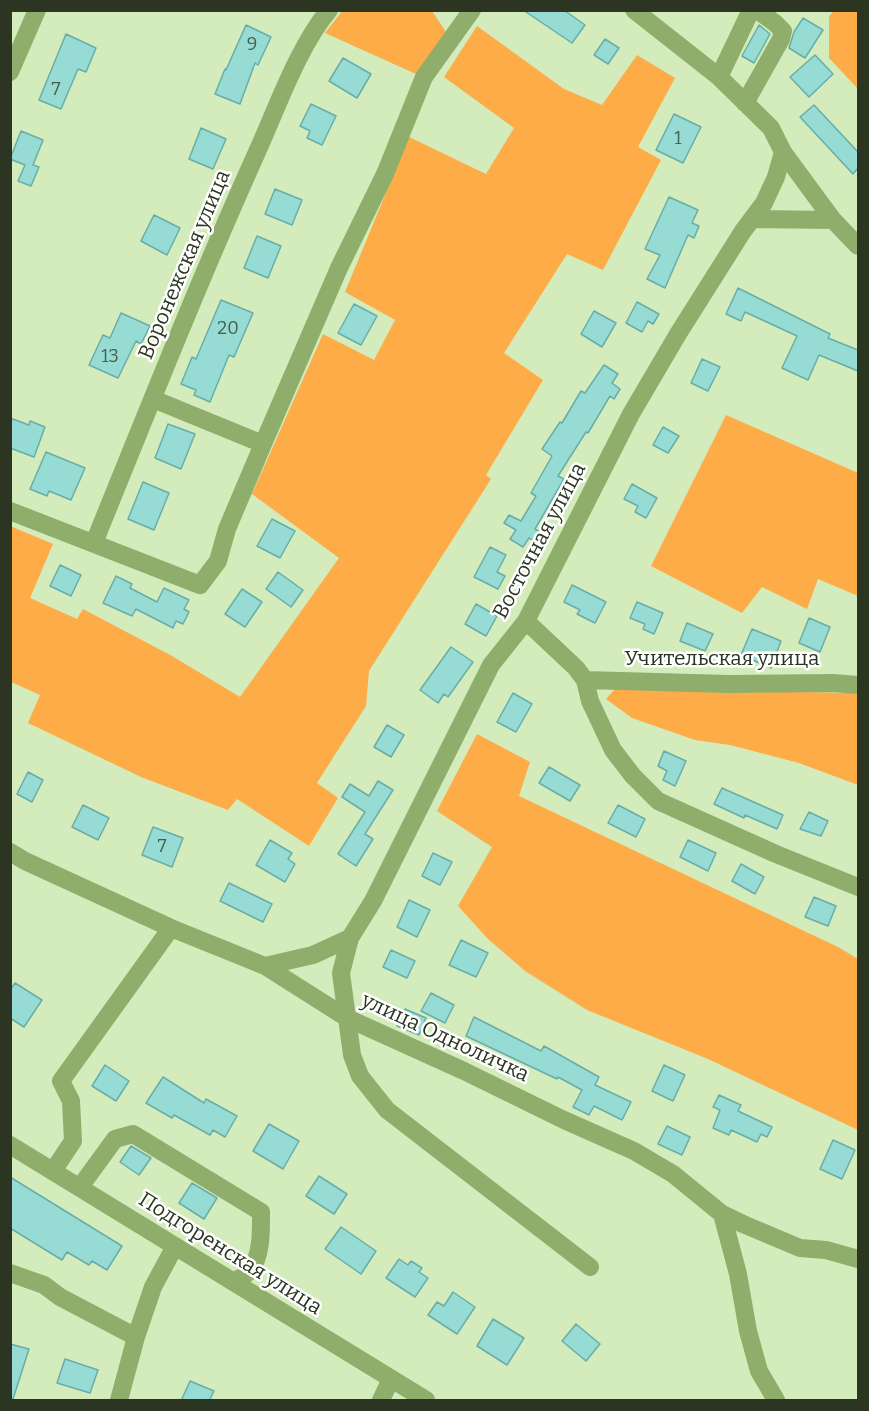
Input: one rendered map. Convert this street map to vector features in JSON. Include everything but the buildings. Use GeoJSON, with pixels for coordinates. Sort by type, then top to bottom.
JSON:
{"type":"FeatureCollection","features":[{"type":"Feature","properties":{"kind":"street"},"geometry":{"type":"LineString","coordinates":[[10,72],[37,10]]}},
{"type":"Feature","properties":{"kind":"street","name":"Воронежская улица"},"geometry":{"type":"LineString","coordinates":[[94,543],[234,205],[294,71],[320,21],[329,10]]}},
{"type":"Feature","properties":{"kind":"street"},"geometry":{"type":"LineString","coordinates":[[10,511],[200,585],[218,561],[227,529],[263,444],[339,268],[385,174],[424,77],[472,10]]}},
{"type":"Feature","properties":{"kind":"street"},"geometry":{"type":"LineString","coordinates":[[634,10],[719,77],[771,128],[783,152],[833,220],[858,246]]}},
{"type":"Feature","properties":{"kind":"street"},"geometry":{"type":"LineString","coordinates":[[719,77],[751,10]]}},
{"type":"Feature","properties":{"kind":"street"},"geometry":{"type":"LineString","coordinates":[[745,103],[782,39],[783,31],[757,10]]}},
{"type":"Feature","properties":{"kind":"street","name":"Восточная улица"},"geometry":{"type":"LineString","coordinates":[[350,938],[373,902],[491,665],[526,621],[631,414],[678,334],[764,203],[776,177],[783,152]]}},
{"type":"Feature","properties":{"kind":"street"},"geometry":{"type":"LineString","coordinates":[[752,219],[833,220]]}},
{"type":"Feature","properties":{"kind":"street"},"geometry":{"type":"LineString","coordinates":[[153,399],[263,444]]}},
{"type":"Feature","properties":{"kind":"street"},"geometry":{"type":"LineString","coordinates":[[526,621],[576,668],[585,680],[590,701],[613,750],[633,776],[658,801],[776,854],[858,887]]}},
{"type":"Feature","properties":{"kind":"street","name":"Учительская улица"},"geometry":{"type":"LineString","coordinates":[[585,680],[858,685]]}},
{"type":"Feature","properties":{"kind":"street","name":"улица Одноличка"},"geometry":{"type":"LineString","coordinates":[[10,852],[171,928],[265,966],[347,1018],[634,1151],[673,1174],[722,1214],[800,1248],[826,1250],[858,1259]]}},
{"type":"Feature","properties":{"kind":"street"},"geometry":{"type":"LineString","coordinates":[[53,1171],[73,1141],[71,1101],[61,1081],[171,928]]}},
{"type":"Feature","properties":{"kind":"street"},"geometry":{"type":"LineString","coordinates":[[265,966],[313,955],[350,938]]}},
{"type":"Feature","properties":{"kind":"street"},"geometry":{"type":"LineString","coordinates":[[350,938],[341,973],[352,1056],[360,1076],[387,1110],[590,1267]]}},
{"type":"Feature","properties":{"kind":"street"},"geometry":{"type":"LineString","coordinates":[[80,1187],[115,1139],[133,1134],[261,1212],[261,1235],[256,1257],[250,1271],[233,1282]]}},
{"type":"Feature","properties":{"kind":"street","name":"Подгоренская улица"},"geometry":{"type":"LineString","coordinates":[[10,1145],[426,1401]]}},
{"type":"Feature","properties":{"kind":"street"},"geometry":{"type":"LineString","coordinates":[[722,1214],[759,1371],[776,1401]]}},
{"type":"Feature","properties":{"kind":"street"},"geometry":{"type":"LineString","coordinates":[[119,1401],[136,1337],[153,1287],[175,1246]]}},
{"type":"Feature","properties":{"kind":"street"},"geometry":{"type":"LineString","coordinates":[[10,1273],[44,1285],[60,1297],[136,1337]]}},
{"type":"Feature","properties":{"kind":"street"},"geometry":{"type":"LineString","coordinates":[[381,1401],[391,1379]]}},
{"type":"Feature","properties":{"kind":"shaded area"},"geometry":{"type":"Polygon","coordinates":[[[343,10],[432,11],[446,32],[418,75],[325,33],[343,10]]]}},
{"type":"Feature","properties":{"kind":"shaded area"},"geometry":{"type":"Polygon","coordinates":[[[834,10],[858,11],[858,89],[829,58],[829,17],[834,10]]]}},
{"type":"Feature","properties":{"kind":"shaded area"},"geometry":{"type":"Polygon","coordinates":[[[477,26],[564,89],[602,105],[637,55],[675,78],[638,147],[661,160],[603,270],[567,254],[504,353],[543,380],[486,475],[491,479],[369,671],[366,706],[317,783],[338,798],[309,846],[237,799],[228,810],[141,777],[28,723],[40,695],[11,682],[10,526],[53,544],[30,598],[77,619],[83,609],[172,656],[240,697],[339,558],[252,494],[323,334],[374,360],[395,320],[345,292],[409,137],[486,174],[514,128],[444,77],[477,26]]]}},
{"type":"Feature","properties":{"kind":"shaded area"},"geometry":{"type":"Polygon","coordinates":[[[726,415],[858,473],[858,596],[818,579],[807,609],[762,587],[742,613],[651,566],[726,415]]]}},
{"type":"Feature","properties":{"kind":"shaded area"},"geometry":{"type":"Polygon","coordinates":[[[615,689],[858,693],[858,785],[799,763],[730,745],[695,740],[632,718],[606,699],[615,689]]]}},
{"type":"Feature","properties":{"kind":"shaded area"},"geometry":{"type":"Polygon","coordinates":[[[477,734],[530,762],[519,796],[838,947],[858,959],[858,1130],[708,1059],[587,1010],[525,971],[488,939],[458,906],[492,847],[437,811],[477,734]]]}}]}
